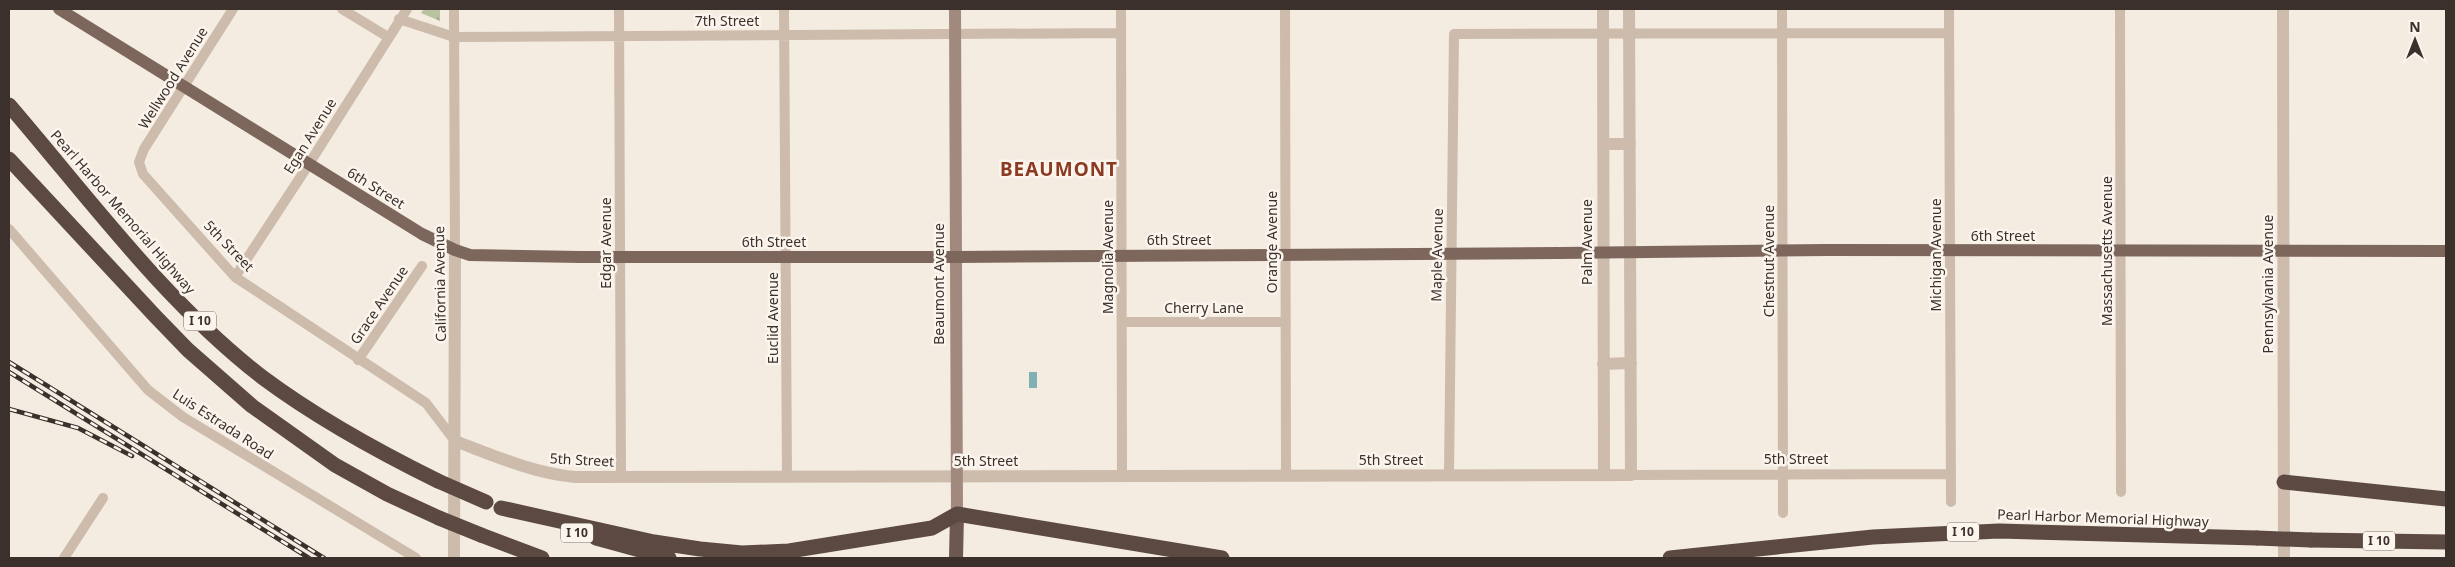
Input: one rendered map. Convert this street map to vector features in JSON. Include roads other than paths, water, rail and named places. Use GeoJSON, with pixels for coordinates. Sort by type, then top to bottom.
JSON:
{"type":"FeatureCollection","features":[{"type":"Feature","properties":{"kind":"highway","name":"Pearl Harbor Memorial Highway"},"geometry":{"type":"LineString","coordinates":[[9,105],[161,283],[216,338],[261,376],[308,410],[354,438],[438,481],[486,502],[593,538],[670,558]]}},
{"type":"Feature","properties":{"kind":"highway","name":"I 10"},"geometry":{"type":"LineString","coordinates":[[9,159],[162,324],[252,406],[335,465],[387,494],[439,518],[542,558]]}},
{"type":"Feature","properties":{"kind":"highway"},"geometry":{"type":"LineString","coordinates":[[2284,482],[2446,499]]}},
{"type":"Feature","properties":{"kind":"highway"},"geometry":{"type":"LineString","coordinates":[[501,508],[654,542],[742,553],[789,551],[932,528],[957,514],[1222,558]]}},
{"type":"Feature","properties":{"kind":"highway","name":"Beaumont Avenue"},"geometry":{"type":"LineString","coordinates":[[956,555],[957,514]]}},
{"type":"Feature","properties":{"kind":"highway","name":"Pearl Harbor Memorial Highway"},"geometry":{"type":"LineString","coordinates":[[1670,558],[1873,537],[2000,530],[2311,540],[2446,542]]}},
{"type":"Feature","properties":{"kind":"main road","name":"6th Street"},"geometry":{"type":"LineString","coordinates":[[61,9],[422,234],[470,255],[955,257],[1783,251],[2446,251]]}},
{"type":"Feature","properties":{"kind":"main road","name":"Beaumont Avenue"},"geometry":{"type":"LineString","coordinates":[[955,9],[957,514]]}},
{"type":"Feature","properties":{"kind":"street","name":"Wellwood Avenue"},"geometry":{"type":"LineString","coordinates":[[139,162],[144,149],[233,9]]}},
{"type":"Feature","properties":{"kind":"street"},"geometry":{"type":"LineString","coordinates":[[342,9],[388,37]]}},
{"type":"Feature","properties":{"kind":"street","name":"Egan Avenue"},"geometry":{"type":"LineString","coordinates":[[235,276],[309,164],[407,9]]}},
{"type":"Feature","properties":{"kind":"street","name":"California Avenue"},"geometry":{"type":"LineString","coordinates":[[454,9],[454,558]]}},
{"type":"Feature","properties":{"kind":"street","name":"Edgar Avenue"},"geometry":{"type":"LineString","coordinates":[[619,9],[621,477]]}},
{"type":"Feature","properties":{"kind":"street","name":"Euclid Avenue"},"geometry":{"type":"LineString","coordinates":[[784,9],[788,476]]}},
{"type":"Feature","properties":{"kind":"street","name":"Magnolia Avenue"},"geometry":{"type":"LineString","coordinates":[[1121,9],[1122,476]]}},
{"type":"Feature","properties":{"kind":"street","name":"Orange Avenue"},"geometry":{"type":"LineString","coordinates":[[1285,9],[1286,475]]}},
{"type":"Feature","properties":{"kind":"street","name":"Palm Avenue"},"geometry":{"type":"LineString","coordinates":[[1603,9],[1602,252],[1604,475]]}},
{"type":"Feature","properties":{"kind":"street"},"geometry":{"type":"LineString","coordinates":[[1630,9],[1632,475]]}},
{"type":"Feature","properties":{"kind":"street","name":"Chestnut Avenue"},"geometry":{"type":"LineString","coordinates":[[1782,9],[1783,513]]}},
{"type":"Feature","properties":{"kind":"street","name":"Michigan Avenue"},"geometry":{"type":"LineString","coordinates":[[1949,9],[1951,502]]}},
{"type":"Feature","properties":{"kind":"street","name":"Massachusetts Avenue"},"geometry":{"type":"LineString","coordinates":[[2120,9],[2121,492]]}},
{"type":"Feature","properties":{"kind":"street","name":"Pennsylvania Avenue"},"geometry":{"type":"LineString","coordinates":[[2283,9],[2284,558]]}},
{"type":"Feature","properties":{"kind":"street","name":"7th Street"},"geometry":{"type":"LineString","coordinates":[[399,19],[454,37],[1121,33]]}},
{"type":"Feature","properties":{"kind":"street"},"geometry":{"type":"LineString","coordinates":[[1603,34],[1949,32]]}},
{"type":"Feature","properties":{"kind":"street","name":"Maple Avenue"},"geometry":{"type":"LineString","coordinates":[[1449,475],[1454,34],[1603,34]]}},
{"type":"Feature","properties":{"kind":"street"},"geometry":{"type":"LineString","coordinates":[[1603,144],[1630,144]]}},
{"type":"Feature","properties":{"kind":"street","name":"5th Street"},"geometry":{"type":"LineString","coordinates":[[139,162],[143,174],[235,276],[358,360],[426,403],[455,441],[549,474],[621,477],[1950,474]]}},
{"type":"Feature","properties":{"kind":"street","name":"Luis Estrada Road"},"geometry":{"type":"LineString","coordinates":[[9,229],[148,390],[183,417],[416,558]]}},
{"type":"Feature","properties":{"kind":"street","name":"Grace Avenue"},"geometry":{"type":"LineString","coordinates":[[358,360],[422,266]]}},
{"type":"Feature","properties":{"kind":"street","name":"Cherry Lane"},"geometry":{"type":"LineString","coordinates":[[1122,322],[1286,322]]}},
{"type":"Feature","properties":{"kind":"street"},"geometry":{"type":"LineString","coordinates":[[1603,364],[1631,363]]}},
{"type":"Feature","properties":{"kind":"street"},"geometry":{"type":"LineString","coordinates":[[64,558],[103,498]]}},
{"type":"Feature","properties":{"kind":"water"},"geometry":{"type":"Polygon","coordinates":[[[1029,372],[1037,372],[1037,388],[1029,388],[1029,372]]]}},
{"type":"Feature","properties":{"kind":"railway"},"geometry":{"type":"LineString","coordinates":[[9,362],[324,558]]}},
{"type":"Feature","properties":{"kind":"railway"},"geometry":{"type":"LineString","coordinates":[[9,372],[309,558]]}},
{"type":"Feature","properties":{"kind":"railway"},"geometry":{"type":"LineString","coordinates":[[9,409],[78,428],[132,456]]}},
{"type":"Feature","properties":{"kind":"district","name":"BEAUMONT"},"geometry":{"type":"Point","coordinates":[1059,169]}}]}
